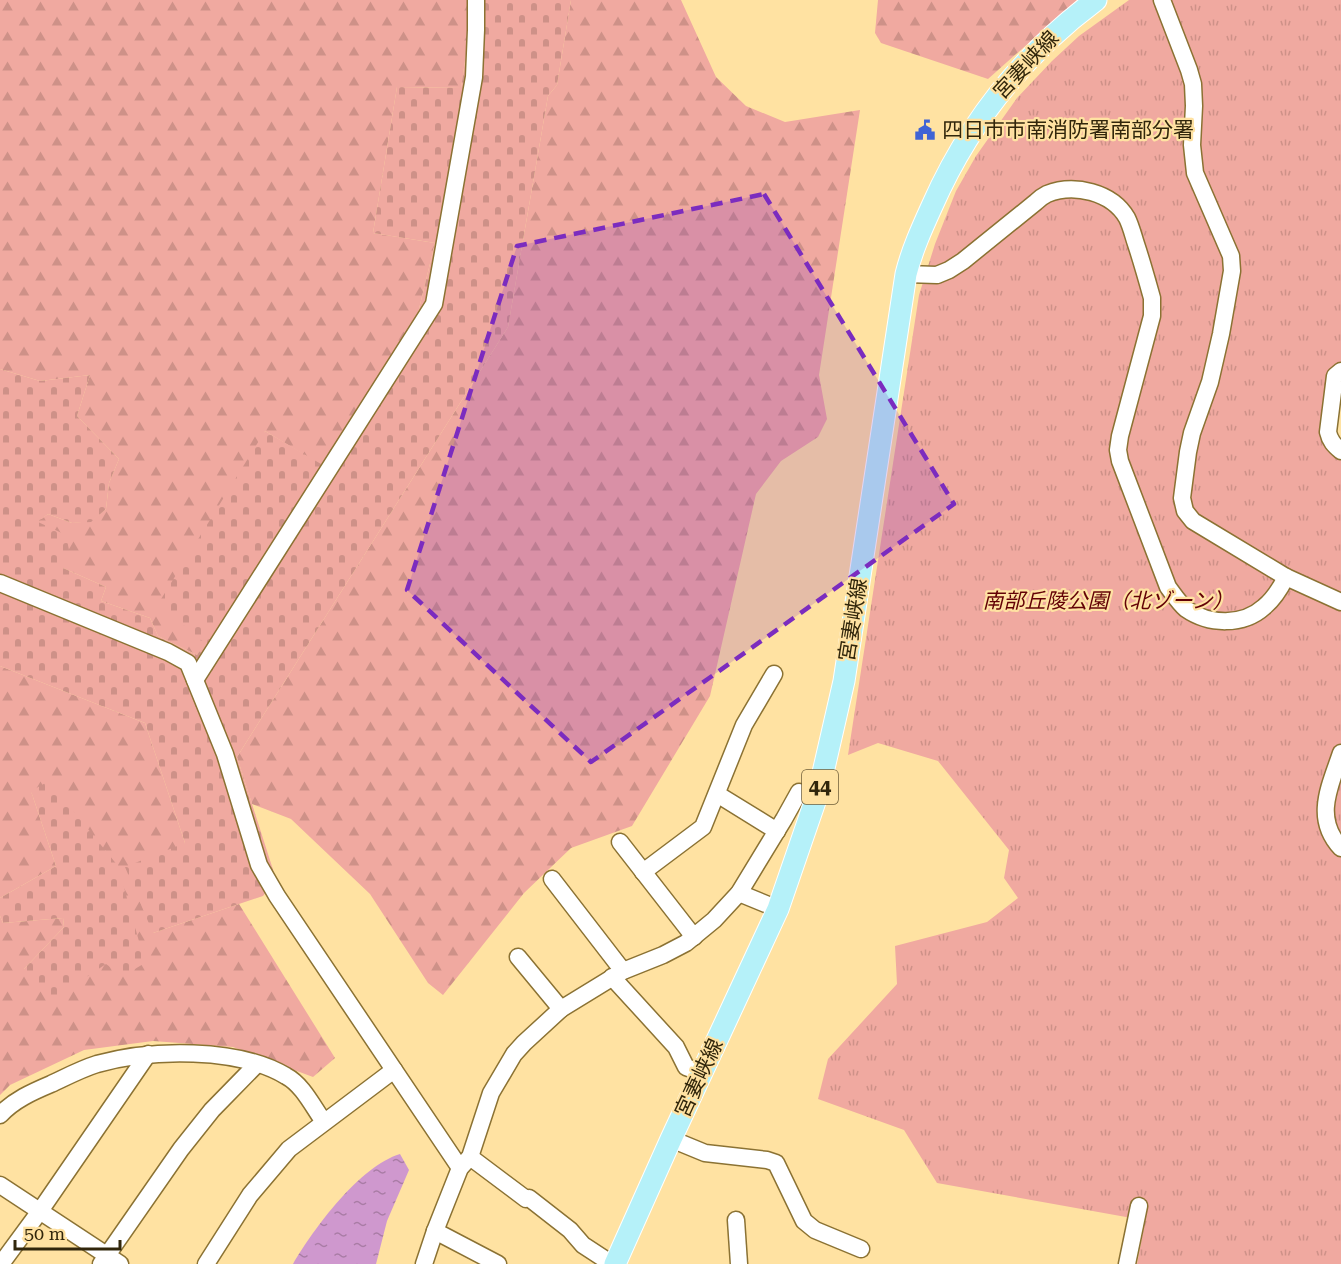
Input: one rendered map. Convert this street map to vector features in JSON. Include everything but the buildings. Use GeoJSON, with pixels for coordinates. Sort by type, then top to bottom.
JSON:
{"type":"FeatureCollection","features":[{"type":"Feature","properties":{"kind":"main road","name":"宮妻峡線"},"geometry":{"type":"LineString","coordinates":[[614,1264],[778,909],[819,790],[844,681],[906,274],[921,230],[941,184],[986,109],[1024,63],[1096,0]]}},
{"type":"Feature","properties":{"kind":"street"},"geometry":{"type":"LineString","coordinates":[[195,680],[434,304],[474,77],[476,0]]}},
{"type":"Feature","properties":{"kind":"street"},"geometry":{"type":"LineString","coordinates":[[1162,0],[1193,84],[1192,145],[1195,173],[1231,256],[1232,265],[1221,334],[1210,382],[1192,433],[1188,452],[1182,498],[1185,511],[1193,521],[1286,578],[1341,602]]}},
{"type":"Feature","properties":{"kind":"street"},"geometry":{"type":"LineString","coordinates":[[906,274],[937,275],[949,270],[1047,194],[1071,189],[1082,190],[1094,193],[1120,208],[1130,225],[1153,307],[1120,436],[1120,461],[1168,588],[1180,603],[1200,616],[1232,621],[1244,619],[1263,609],[1278,593],[1286,578]]}},
{"type":"Feature","properties":{"kind":"street"},"geometry":{"type":"LineString","coordinates":[[1341,371],[1335,376],[1328,432],[1332,443],[1341,451]]}},
{"type":"Feature","properties":{"kind":"street"},"geometry":{"type":"LineString","coordinates":[[0,583],[179,657],[188,663],[225,754],[260,865],[277,896],[394,1070],[465,1162],[529,1198],[570,1230],[583,1245],[614,1264]]}},
{"type":"Feature","properties":{"kind":"street"},"geometry":{"type":"LineString","coordinates":[[643,872],[703,827],[744,725],[774,674]]}},
{"type":"Feature","properties":{"kind":"street"},"geometry":{"type":"LineString","coordinates":[[1341,753],[1325,806],[1328,830],[1341,848]]}},
{"type":"Feature","properties":{"kind":"street"},"geometry":{"type":"LineString","coordinates":[[424,1264],[491,1093],[514,1054],[561,1009],[618,974],[686,943],[714,920],[739,893],[799,792]]}},
{"type":"Feature","properties":{"kind":"street"},"geometry":{"type":"LineString","coordinates":[[717,794],[777,831]]}},
{"type":"Feature","properties":{"kind":"street"},"geometry":{"type":"LineString","coordinates":[[620,842],[694,937]]}},
{"type":"Feature","properties":{"kind":"street"},"geometry":{"type":"LineString","coordinates":[[552,879],[618,974],[676,1047],[686,1067],[702,1073]]}},
{"type":"Feature","properties":{"kind":"street"},"geometry":{"type":"LineString","coordinates":[[739,893],[778,909]]}},
{"type":"Feature","properties":{"kind":"street"},"geometry":{"type":"LineString","coordinates":[[518,957],[561,1009]]}},
{"type":"Feature","properties":{"kind":"street"},"geometry":{"type":"LineString","coordinates":[[0,1115],[19,1099],[95,1065],[148,1054],[214,1055],[257,1064],[289,1077],[324,1122]]}},
{"type":"Feature","properties":{"kind":"street"},"geometry":{"type":"LineString","coordinates":[[1,1264],[148,1054]]}},
{"type":"Feature","properties":{"kind":"street"},"geometry":{"type":"LineString","coordinates":[[0,1185],[109,1261],[165,1170],[205,1117],[257,1064]]}},
{"type":"Feature","properties":{"kind":"street"},"geometry":{"type":"LineString","coordinates":[[206,1264],[250,1195],[289,1149],[394,1070]]}},
{"type":"Feature","properties":{"kind":"street"},"geometry":{"type":"LineString","coordinates":[[671,1139],[705,1153],[776,1163],[804,1221],[821,1233],[861,1249]]}},
{"type":"Feature","properties":{"kind":"street"},"geometry":{"type":"LineString","coordinates":[[1127,1264],[1139,1206]]}},
{"type":"Feature","properties":{"kind":"street"},"geometry":{"type":"LineString","coordinates":[[736,1220],[739,1264]]}},
{"type":"Feature","properties":{"kind":"street"},"geometry":{"type":"LineString","coordinates":[[435,1231],[498,1264]]}},
{"type":"Feature","properties":{"kind":"highlighted area"},"geometry":{"type":"Polygon","coordinates":[[[764,194],[954,504],[591,762],[407,590],[517,246],[764,194]]]}},
{"type":"Feature","properties":{"kind":"green space"},"geometry":{"type":"Polygon","coordinates":[[[0,0],[474,0],[461,88],[397,87],[373,233],[435,243],[418,313],[321,465],[265,431],[205,644],[197,655],[158,636],[150,618],[101,601],[106,587],[63,568],[37,522],[48,514],[72,523],[91,521],[106,509],[109,483],[119,459],[77,416],[90,375],[40,381],[0,369],[0,0]]]}},
{"type":"Feature","properties":{"kind":"green space"},"geometry":{"type":"Polygon","coordinates":[[[474,0],[571,0],[557,85],[548,96],[508,327],[237,757],[276,879],[263,896],[153,933],[125,867],[185,843],[145,723],[0,666],[0,369],[40,381],[90,375],[77,416],[119,459],[109,483],[106,509],[91,522],[72,523],[48,514],[38,522],[66,535],[70,555],[63,568],[106,587],[101,601],[150,618],[158,636],[197,655],[205,643],[158,604],[265,431],[321,464],[418,313],[435,243],[373,233],[397,87],[461,88],[474,0]]]}},
{"type":"Feature","properties":{"kind":"green space"},"geometry":{"type":"Polygon","coordinates":[[[571,0],[681,0],[716,77],[746,106],[785,122],[860,110],[819,375],[827,419],[818,437],[781,461],[756,494],[710,696],[632,826],[571,848],[524,893],[443,995],[428,983],[370,894],[291,819],[252,804],[237,757],[508,327],[548,96],[557,85],[571,0]]]}},
{"type":"Feature","properties":{"kind":"green space"},"geometry":{"type":"Polygon","coordinates":[[[878,0],[1077,0],[988,79],[881,43],[875,33],[878,0]]]}},
{"type":"Feature","properties":{"kind":"green space","name":"南部丘陵公園（北ゾーン）"},"geometry":{"type":"Polygon","coordinates":[[[1129,0],[1341,0],[1341,363],[1328,373],[1320,431],[1323,442],[1341,458],[1341,1264],[1137,1264],[1144,1227],[1126,1217],[937,1183],[904,1130],[818,1099],[828,1059],[897,984],[895,946],[987,922],[1018,898],[1004,878],[1009,850],[938,761],[878,743],[848,755],[919,295],[935,244],[956,191],[976,156],[1017,98],[1079,36],[1129,0]]]}},
{"type":"Feature","properties":{"kind":"green space"},"geometry":{"type":"Polygon","coordinates":[[[0,666],[145,723],[185,843],[153,933],[239,904],[335,1058],[313,1077],[233,1047],[153,1041],[84,1050],[10,1085],[0,1095],[0,916],[3,923],[63,918],[64,927],[24,969],[106,964],[31,791],[56,866],[0,898],[0,666]]]}},
{"type":"Feature","properties":{"kind":"green space"},"geometry":{"type":"Polygon","coordinates":[[[49,781],[118,866],[145,963],[123,976],[106,964],[50,1001],[24,969],[64,927],[63,918],[3,923],[0,916],[0,898],[56,866],[31,791],[49,781]]]}},
{"type":"Feature","properties":{"kind":"water"},"geometry":{"type":"Polygon","coordinates":[[[400,1154],[409,1170],[387,1221],[376,1264],[293,1264],[313,1233],[339,1200],[369,1171],[400,1154]]]}},
{"type":"Feature","properties":{"kind":"place","name":"四日市市南消防署南部分署"},"geometry":{"type":"Point","coordinates":[925,130]}}]}
